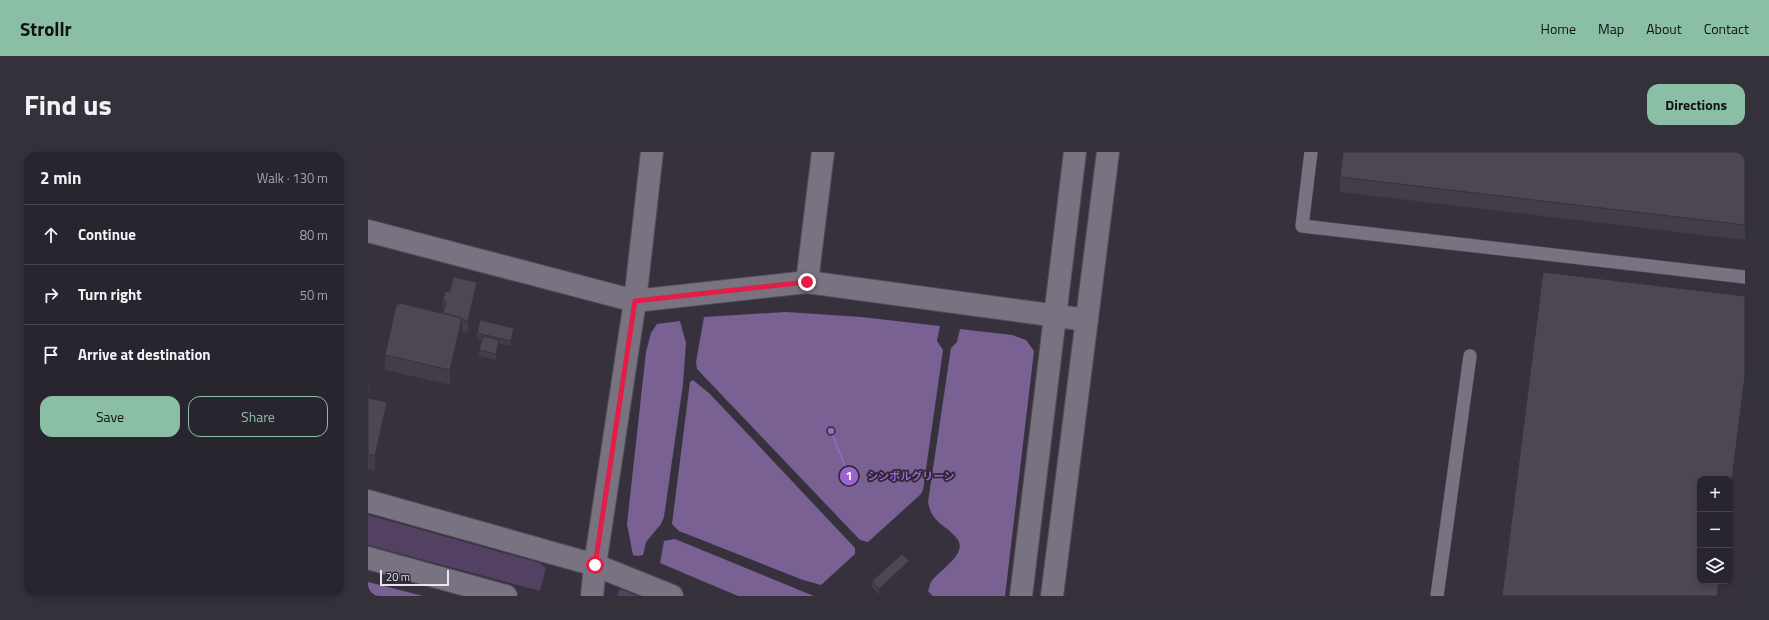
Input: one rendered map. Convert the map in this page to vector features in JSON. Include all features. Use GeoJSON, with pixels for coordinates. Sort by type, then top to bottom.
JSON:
{"type":"FeatureCollection","features":[{"type":"Feature","properties":{"kind":"street"},"geometry":{"type":"LineString","coordinates":[[592,596],[595,565],[635,301],[652,152]]}},
{"type":"Feature","properties":{"kind":"street"},"geometry":{"type":"LineString","coordinates":[[807,282],[823,152]]}},
{"type":"Feature","properties":{"kind":"street"},"geometry":{"type":"LineString","coordinates":[[1021,596],[1075,152]]}},
{"type":"Feature","properties":{"kind":"street"},"geometry":{"type":"LineString","coordinates":[[1052,596],[1108,152]]}},
{"type":"Feature","properties":{"kind":"street"},"geometry":{"type":"LineString","coordinates":[[368,231],[635,301],[807,282],[1087,320]]}},
{"type":"Feature","properties":{"kind":"street"},"geometry":{"type":"LineString","coordinates":[[368,501],[595,565],[672,596]]}},
{"type":"Feature","properties":{"kind":"street"},"geometry":{"type":"LineString","coordinates":[[368,558],[506,596]]}},
{"type":"Feature","properties":{"kind":"lane"},"geometry":{"type":"LineString","coordinates":[[1311,152],[1302,226],[1745,277]]}},
{"type":"Feature","properties":{"kind":"lane"},"geometry":{"type":"LineString","coordinates":[[1437,596],[1470,356]]}},
{"type":"Feature","properties":{"kind":"shaded area"},"geometry":{"type":"Polygon","coordinates":[[[786,312],[861,317],[940,326],[937,341],[943,350],[923,490],[921,494],[868,542],[860,540],[697,369],[696,362],[704,317],[786,312]]]}},
{"type":"Feature","properties":{"kind":"shaded area"},"geometry":{"type":"Polygon","coordinates":[[[680,321],[686,343],[683,384],[664,517],[661,524],[646,542],[643,555],[638,556],[633,555],[627,524],[646,352],[651,333],[657,324],[680,321]]]}},
{"type":"Feature","properties":{"kind":"shaded area"},"geometry":{"type":"Polygon","coordinates":[[[960,329],[1012,335],[1026,340],[1034,351],[1005,596],[933,596],[928,591],[931,582],[955,557],[960,546],[954,535],[936,520],[930,510],[928,502],[951,348],[957,342],[960,329]]]}},
{"type":"Feature","properties":{"kind":"shaded area"},"geometry":{"type":"Polygon","coordinates":[[[693,380],[710,394],[855,548],[855,554],[821,585],[803,580],[679,531],[672,524],[690,382],[693,380]]]}},
{"type":"Feature","properties":{"kind":"shaded area"},"geometry":{"type":"Polygon","coordinates":[[[368,515],[540,563],[546,568],[540,591],[368,545],[368,515]]]}},
{"type":"Feature","properties":{"kind":"shaded area"},"geometry":{"type":"Polygon","coordinates":[[[675,539],[814,596],[738,596],[660,563],[664,541],[675,539]]]}},
{"type":"Feature","properties":{"kind":"shaded area"},"geometry":{"type":"Polygon","coordinates":[[[368,582],[423,596],[368,596],[368,582]]]}},
{"type":"Feature","properties":{"kind":"shaded area"},"geometry":{"type":"Polygon","coordinates":[[[620,589],[638,596],[617,596],[620,589]]]}},
{"type":"Feature","properties":{"kind":"building"},"geometry":{"type":"Polygon","coordinates":[[[1343,152],[1745,152],[1745,225],[1340,177],[1343,152]]]}},
{"type":"Feature","properties":{"kind":"building"},"geometry":{"type":"Polygon","coordinates":[[[1543,272],[1745,296],[1745,376],[1732,476],[1697,476],[1697,584],[1719,584],[1717,596],[1502,596],[1543,272]]]}},
{"type":"Feature","properties":{"kind":"building"},"geometry":{"type":"Polygon","coordinates":[[[453,277],[477,282],[468,321],[443,313],[446,302],[443,300],[445,291],[450,292],[453,277]]]}},
{"type":"Feature","properties":{"kind":"building"},"geometry":{"type":"Polygon","coordinates":[[[400,303],[462,318],[450,370],[385,355],[396,306],[400,303]]]}},
{"type":"Feature","properties":{"kind":"building"},"geometry":{"type":"Polygon","coordinates":[[[480,320],[514,328],[511,341],[477,333],[480,320]]]}},
{"type":"Feature","properties":{"kind":"building"},"geometry":{"type":"Polygon","coordinates":[[[483,336],[499,340],[496,354],[479,350],[483,336]]]}},
{"type":"Feature","properties":{"kind":"building"},"geometry":{"type":"Polygon","coordinates":[[[368,398],[387,402],[375,456],[368,454],[368,398]]]}},
{"type":"Feature","properties":{"kind":"building"},"geometry":{"type":"Polygon","coordinates":[[[902,554],[909,561],[879,589],[872,581],[902,554]]]}},
{"type":"Feature","properties":{"kind":"place","name":"シンボルグリーン"},"geometry":{"type":"Point","coordinates":[831,431]}},
{"type":"Feature","properties":{"kind":"route"},"geometry":{"type":"LineString","coordinates":[[595,565],[635,301],[807,282]]}}]}
